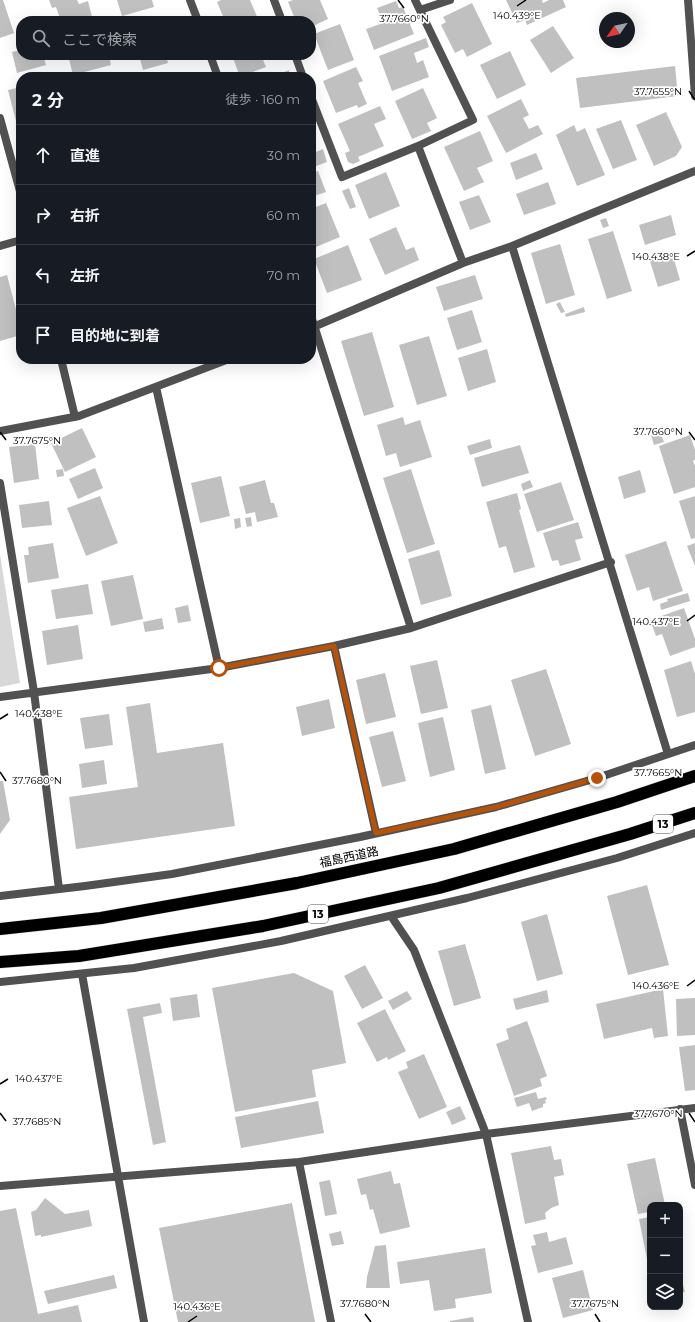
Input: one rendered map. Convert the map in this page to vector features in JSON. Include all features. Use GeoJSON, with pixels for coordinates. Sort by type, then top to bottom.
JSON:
{"type":"FeatureCollection","features":[{"type":"Feature","properties":{"kind":"highway","name":"福島西道路"},"geometry":{"type":"LineString","coordinates":[[0,929],[101,918],[297,883],[454,849],[617,802],[695,776]]}},
{"type":"Feature","properties":{"kind":"highway","name":"13"},"geometry":{"type":"LineString","coordinates":[[0,962],[79,956],[263,926],[439,888],[630,834],[695,813]]}},
{"type":"Feature","properties":{"kind":"street"},"geometry":{"type":"LineString","coordinates":[[190,0],[196,16]]}},
{"type":"Feature","properties":{"kind":"street"},"geometry":{"type":"LineString","coordinates":[[274,0],[280,16]]}},
{"type":"Feature","properties":{"kind":"street"},"geometry":{"type":"LineString","coordinates":[[316,110],[342,177],[418,146],[473,120],[415,0]]}},
{"type":"Feature","properties":{"kind":"street"},"geometry":{"type":"LineString","coordinates":[[420,10],[450,0]]}},
{"type":"Feature","properties":{"kind":"street"},"geometry":{"type":"LineString","coordinates":[[688,0],[695,96]]}},
{"type":"Feature","properties":{"kind":"street"},"geometry":{"type":"LineString","coordinates":[[212,60],[216,72]]}},
{"type":"Feature","properties":{"kind":"street"},"geometry":{"type":"LineString","coordinates":[[297,60],[301,72]]}},
{"type":"Feature","properties":{"kind":"street"},"geometry":{"type":"LineString","coordinates":[[0,118],[16,177]]}},
{"type":"Feature","properties":{"kind":"street"},"geometry":{"type":"LineString","coordinates":[[418,146],[463,263]]}},
{"type":"Feature","properties":{"kind":"street"},"geometry":{"type":"LineString","coordinates":[[316,326],[463,263],[512,246],[695,171]]}},
{"type":"Feature","properties":{"kind":"street"},"geometry":{"type":"LineString","coordinates":[[0,246],[16,241]]}},
{"type":"Feature","properties":{"kind":"street"},"geometry":{"type":"LineString","coordinates":[[512,246],[611,562],[668,754]]}},
{"type":"Feature","properties":{"kind":"street"},"geometry":{"type":"LineString","coordinates":[[316,336],[411,628]]}},
{"type":"Feature","properties":{"kind":"street"},"geometry":{"type":"LineString","coordinates":[[62,364],[75,417]]}},
{"type":"Feature","properties":{"kind":"street"},"geometry":{"type":"LineString","coordinates":[[0,431],[75,417],[216,364]]}},
{"type":"Feature","properties":{"kind":"street"},"geometry":{"type":"LineString","coordinates":[[156,387],[219,668]]}},
{"type":"Feature","properties":{"kind":"street"},"geometry":{"type":"LineString","coordinates":[[0,483],[34,692],[59,889]]}},
{"type":"Feature","properties":{"kind":"street"},"geometry":{"type":"LineString","coordinates":[[0,697],[219,668],[334,646],[411,628],[611,562]]}},
{"type":"Feature","properties":{"kind":"street"},"geometry":{"type":"LineString","coordinates":[[334,646],[376,833]]}},
{"type":"Feature","properties":{"kind":"street"},"geometry":{"type":"LineString","coordinates":[[0,896],[172,874],[496,807],[597,778],[695,745]]}},
{"type":"Feature","properties":{"kind":"street"},"geometry":{"type":"LineString","coordinates":[[0,982],[134,968],[281,941],[467,898],[617,858],[695,832]]}},
{"type":"Feature","properties":{"kind":"street"},"geometry":{"type":"LineString","coordinates":[[391,916],[414,950],[486,1134],[528,1322]]}},
{"type":"Feature","properties":{"kind":"street"},"geometry":{"type":"LineString","coordinates":[[82,974],[144,1322]]}},
{"type":"Feature","properties":{"kind":"street"},"geometry":{"type":"LineString","coordinates":[[0,1186],[299,1162],[486,1134],[695,1108]]}},
{"type":"Feature","properties":{"kind":"street"},"geometry":{"type":"LineString","coordinates":[[680,1109],[695,1185]]}},
{"type":"Feature","properties":{"kind":"street"},"geometry":{"type":"LineString","coordinates":[[299,1162],[331,1322]]}},
{"type":"Feature","properties":{"kind":"shaded area"},"geometry":{"type":"Polygon","coordinates":[[[0,554],[20,683],[0,687],[0,554]]]}},
{"type":"Feature","properties":{"kind":"building"},"geometry":{"type":"Polygon","coordinates":[[[0,0],[3,0],[14,33],[0,38],[0,0]]]}},
{"type":"Feature","properties":{"kind":"building"},"geometry":{"type":"Polygon","coordinates":[[[49,0],[77,0],[79,4],[88,1],[92,16],[59,16],[56,7],[52,8],[49,0]]]}},
{"type":"Feature","properties":{"kind":"building"},"geometry":{"type":"Polygon","coordinates":[[[117,0],[152,0],[154,7],[122,16],[117,0]]]}},
{"type":"Feature","properties":{"kind":"building"},"geometry":{"type":"Polygon","coordinates":[[[221,0],[250,0],[257,16],[223,16],[217,2],[221,0]]]}},
{"type":"Feature","properties":{"kind":"building"},"geometry":{"type":"Polygon","coordinates":[[[293,0],[320,0],[328,19],[316,25],[316,16],[294,16],[288,2],[293,0]]]}},
{"type":"Feature","properties":{"kind":"building"},"geometry":{"type":"Polygon","coordinates":[[[506,0],[542,0],[543,3],[549,0],[563,0],[566,7],[527,25],[525,20],[517,23],[506,0]]]}},
{"type":"Feature","properties":{"kind":"building"},"geometry":{"type":"Polygon","coordinates":[[[396,1],[399,8],[403,7],[414,34],[374,50],[366,29],[383,23],[377,8],[396,1]]]}},
{"type":"Feature","properties":{"kind":"building"},"geometry":{"type":"Polygon","coordinates":[[[472,3],[492,44],[467,57],[463,49],[455,53],[441,25],[446,22],[443,17],[472,3]]]}},
{"type":"Feature","properties":{"kind":"building"},"geometry":{"type":"Polygon","coordinates":[[[340,24],[354,60],[328,70],[316,39],[316,33],[340,24]]]}},
{"type":"Feature","properties":{"kind":"building"},"geometry":{"type":"Polygon","coordinates":[[[553,26],[574,58],[551,73],[530,40],[553,26]]]}},
{"type":"Feature","properties":{"kind":"building"},"geometry":{"type":"Polygon","coordinates":[[[426,38],[429,47],[414,53],[417,63],[423,60],[429,77],[392,91],[379,56],[426,38]]]}},
{"type":"Feature","properties":{"kind":"building"},"geometry":{"type":"Polygon","coordinates":[[[16,51],[16,60],[44,60],[46,65],[17,72],[12,52],[16,51]]]}},
{"type":"Feature","properties":{"kind":"building"},"geometry":{"type":"Polygon","coordinates":[[[510,51],[526,85],[497,99],[480,65],[510,51]]]}},
{"type":"Feature","properties":{"kind":"building"},"geometry":{"type":"Polygon","coordinates":[[[69,60],[110,60],[111,65],[84,72],[72,72],[69,60]]]}},
{"type":"Feature","properties":{"kind":"building"},"geometry":{"type":"Polygon","coordinates":[[[140,60],[167,60],[168,63],[143,70],[140,60]]]}},
{"type":"Feature","properties":{"kind":"building"},"geometry":{"type":"Polygon","coordinates":[[[234,60],[263,60],[266,67],[253,72],[238,72],[234,60]]]}},
{"type":"Feature","properties":{"kind":"building"},"geometry":{"type":"Polygon","coordinates":[[[675,66],[678,96],[580,108],[576,78],[675,66]]]}},
{"type":"Feature","properties":{"kind":"building"},"geometry":{"type":"Polygon","coordinates":[[[356,67],[363,81],[358,83],[367,104],[358,108],[357,105],[336,113],[323,81],[356,67]]]}},
{"type":"Feature","properties":{"kind":"building"},"geometry":{"type":"Polygon","coordinates":[[[16,88],[16,121],[8,90],[16,88]]]}},
{"type":"Feature","properties":{"kind":"building"},"geometry":{"type":"Polygon","coordinates":[[[423,88],[437,118],[427,123],[431,131],[412,139],[395,101],[423,88]]]}},
{"type":"Feature","properties":{"kind":"building"},"geometry":{"type":"Polygon","coordinates":[[[521,99],[529,115],[523,118],[529,129],[538,125],[543,134],[506,153],[487,116],[521,99]]]}},
{"type":"Feature","properties":{"kind":"building"},"geometry":{"type":"Polygon","coordinates":[[[380,106],[386,119],[374,124],[384,146],[358,157],[360,161],[353,164],[348,162],[345,153],[350,151],[338,124],[380,106]]]}},
{"type":"Feature","properties":{"kind":"building"},"geometry":{"type":"Polygon","coordinates":[[[666,112],[682,147],[676,156],[654,166],[636,125],[666,112]]]}},
{"type":"Feature","properties":{"kind":"building"},"geometry":{"type":"Polygon","coordinates":[[[621,120],[637,160],[613,169],[596,129],[621,120]]]}},
{"type":"Feature","properties":{"kind":"building"},"geometry":{"type":"Polygon","coordinates":[[[574,125],[577,132],[585,128],[605,175],[577,186],[556,135],[574,125]]]}},
{"type":"Feature","properties":{"kind":"building"},"geometry":{"type":"Polygon","coordinates":[[[480,131],[493,161],[477,168],[484,182],[464,191],[444,147],[480,131]]]}},
{"type":"Feature","properties":{"kind":"building"},"geometry":{"type":"Polygon","coordinates":[[[323,149],[327,162],[316,166],[316,152],[323,149]]]}},
{"type":"Feature","properties":{"kind":"building"},"geometry":{"type":"Polygon","coordinates":[[[536,153],[543,169],[516,180],[510,163],[536,153]]]}},
{"type":"Feature","properties":{"kind":"building"},"geometry":{"type":"Polygon","coordinates":[[[318,171],[326,192],[316,195],[316,172],[318,171]]]}},
{"type":"Feature","properties":{"kind":"building"},"geometry":{"type":"Polygon","coordinates":[[[386,172],[400,206],[369,219],[355,185],[386,172]]]}},
{"type":"Feature","properties":{"kind":"building"},"geometry":{"type":"Polygon","coordinates":[[[548,182],[556,204],[524,215],[516,194],[548,182]]]}},
{"type":"Feature","properties":{"kind":"building"},"geometry":{"type":"Polygon","coordinates":[[[349,188],[356,207],[350,209],[342,191],[349,188]]]}},
{"type":"Feature","properties":{"kind":"building"},"geometry":{"type":"Polygon","coordinates":[[[479,195],[491,222],[470,230],[459,202],[479,195]]]}},
{"type":"Feature","properties":{"kind":"building"},"geometry":{"type":"Polygon","coordinates":[[[326,203],[340,237],[316,247],[316,207],[326,203]]]}},
{"type":"Feature","properties":{"kind":"building"},"geometry":{"type":"Polygon","coordinates":[[[671,215],[676,235],[645,245],[639,225],[671,215]]]}},
{"type":"Feature","properties":{"kind":"building"},"geometry":{"type":"Polygon","coordinates":[[[606,218],[609,226],[603,228],[600,220],[606,218]]]}},
{"type":"Feature","properties":{"kind":"building"},"geometry":{"type":"Polygon","coordinates":[[[396,227],[406,250],[414,247],[419,260],[385,275],[369,239],[396,227]]]}},
{"type":"Feature","properties":{"kind":"building"},"geometry":{"type":"Polygon","coordinates":[[[613,231],[632,291],[607,299],[588,239],[613,231]]]}},
{"type":"Feature","properties":{"kind":"building"},"geometry":{"type":"Polygon","coordinates":[[[560,244],[575,295],[546,304],[531,253],[560,244]]]}},
{"type":"Feature","properties":{"kind":"building"},"geometry":{"type":"Polygon","coordinates":[[[348,245],[362,280],[327,293],[316,264],[316,258],[348,245]]]}},
{"type":"Feature","properties":{"kind":"building"},"geometry":{"type":"Polygon","coordinates":[[[672,252],[680,280],[658,287],[649,258],[672,252]]]}},
{"type":"Feature","properties":{"kind":"building"},"geometry":{"type":"Polygon","coordinates":[[[7,275],[16,310],[16,336],[0,341],[0,277],[7,275]]]}},
{"type":"Feature","properties":{"kind":"building"},"geometry":{"type":"Polygon","coordinates":[[[475,275],[483,299],[444,311],[436,287],[475,275]]]}},
{"type":"Feature","properties":{"kind":"building"},"geometry":{"type":"Polygon","coordinates":[[[560,302],[565,312],[561,313],[556,304],[560,302]]]}},
{"type":"Feature","properties":{"kind":"building"},"geometry":{"type":"Polygon","coordinates":[[[584,307],[585,312],[566,317],[565,314],[584,307]]]}},
{"type":"Feature","properties":{"kind":"building"},"geometry":{"type":"Polygon","coordinates":[[[472,310],[482,342],[457,350],[447,318],[472,310]]]}},
{"type":"Feature","properties":{"kind":"building"},"geometry":{"type":"Polygon","coordinates":[[[372,332],[394,407],[364,416],[341,341],[372,332]]]}},
{"type":"Feature","properties":{"kind":"building"},"geometry":{"type":"Polygon","coordinates":[[[429,336],[447,396],[417,405],[399,345],[429,336]]]}},
{"type":"Feature","properties":{"kind":"building"},"geometry":{"type":"Polygon","coordinates":[[[487,349],[496,382],[468,391],[458,358],[487,349]]]}},
{"type":"Feature","properties":{"kind":"building"},"geometry":{"type":"Polygon","coordinates":[[[403,417],[405,425],[420,420],[432,457],[400,467],[396,453],[386,456],[377,425],[403,417]]]}},
{"type":"Feature","properties":{"kind":"building"},"geometry":{"type":"Polygon","coordinates":[[[82,428],[96,457],[65,472],[51,443],[82,428]]]}},
{"type":"Feature","properties":{"kind":"building"},"geometry":{"type":"Polygon","coordinates":[[[660,432],[664,442],[654,445],[651,435],[660,432]]]}},
{"type":"Feature","properties":{"kind":"building"},"geometry":{"type":"Polygon","coordinates":[[[690,435],[695,450],[695,460],[693,461],[695,466],[695,487],[674,494],[659,446],[690,435]]]}},
{"type":"Feature","properties":{"kind":"building"},"geometry":{"type":"Polygon","coordinates":[[[490,439],[492,448],[470,455],[467,446],[490,439]]]}},
{"type":"Feature","properties":{"kind":"building"},"geometry":{"type":"Polygon","coordinates":[[[35,444],[39,479],[14,483],[9,447],[35,444]]]}},
{"type":"Feature","properties":{"kind":"building"},"geometry":{"type":"Polygon","coordinates":[[[520,445],[529,473],[482,487],[474,458],[520,445]]]}},
{"type":"Feature","properties":{"kind":"building"},"geometry":{"type":"Polygon","coordinates":[[[95,468],[103,488],[78,499],[69,479],[95,468]]]}},
{"type":"Feature","properties":{"kind":"building"},"geometry":{"type":"Polygon","coordinates":[[[63,469],[64,476],[57,477],[56,470],[63,469]]]}},
{"type":"Feature","properties":{"kind":"building"},"geometry":{"type":"Polygon","coordinates":[[[411,469],[435,544],[407,553],[383,478],[411,469]]]}},
{"type":"Feature","properties":{"kind":"building"},"geometry":{"type":"Polygon","coordinates":[[[640,470],[646,492],[624,499],[618,477],[640,470]]]}},
{"type":"Feature","properties":{"kind":"building"},"geometry":{"type":"Polygon","coordinates":[[[221,476],[230,516],[200,523],[191,483],[221,476]]]}},
{"type":"Feature","properties":{"kind":"building"},"geometry":{"type":"Polygon","coordinates":[[[265,480],[271,503],[274,503],[278,517],[257,522],[255,512],[246,514],[239,487],[265,480]]]}},
{"type":"Feature","properties":{"kind":"building"},"geometry":{"type":"Polygon","coordinates":[[[530,480],[533,487],[523,491],[521,484],[530,480]]]}},
{"type":"Feature","properties":{"kind":"building"},"geometry":{"type":"Polygon","coordinates":[[[561,482],[574,520],[537,532],[524,494],[561,482]]]}},
{"type":"Feature","properties":{"kind":"building"},"geometry":{"type":"Polygon","coordinates":[[[517,493],[521,509],[519,510],[535,567],[514,573],[506,546],[499,548],[486,502],[517,493]]]}},
{"type":"Feature","properties":{"kind":"building"},"geometry":{"type":"Polygon","coordinates":[[[100,496],[118,543],[86,556],[67,508],[100,496]]]}},
{"type":"Feature","properties":{"kind":"building"},"geometry":{"type":"Polygon","coordinates":[[[695,496],[695,538],[691,539],[679,501],[695,496]]]}},
{"type":"Feature","properties":{"kind":"building"},"geometry":{"type":"Polygon","coordinates":[[[49,501],[52,525],[22,528],[19,505],[49,501]]]}},
{"type":"Feature","properties":{"kind":"building"},"geometry":{"type":"Polygon","coordinates":[[[251,517],[252,526],[247,527],[245,518],[251,517]]]}},
{"type":"Feature","properties":{"kind":"building"},"geometry":{"type":"Polygon","coordinates":[[[240,518],[241,527],[235,529],[234,519],[240,518]]]}},
{"type":"Feature","properties":{"kind":"building"},"geometry":{"type":"Polygon","coordinates":[[[578,522],[583,538],[575,540],[581,560],[560,566],[558,560],[552,561],[543,533],[578,522]]]}},
{"type":"Feature","properties":{"kind":"building"},"geometry":{"type":"Polygon","coordinates":[[[666,541],[683,591],[653,601],[649,587],[637,591],[625,555],[666,541]]]}},
{"type":"Feature","properties":{"kind":"building"},"geometry":{"type":"Polygon","coordinates":[[[53,543],[59,578],[28,583],[24,555],[29,555],[28,547],[53,543]]]}},
{"type":"Feature","properties":{"kind":"building"},"geometry":{"type":"Polygon","coordinates":[[[695,543],[695,566],[687,546],[695,543]]]}},
{"type":"Feature","properties":{"kind":"building"},"geometry":{"type":"Polygon","coordinates":[[[439,550],[452,596],[421,605],[408,559],[439,550]]]}},
{"type":"Feature","properties":{"kind":"building"},"geometry":{"type":"Polygon","coordinates":[[[133,575],[143,619],[111,626],[101,581],[133,575]]]}},
{"type":"Feature","properties":{"kind":"building"},"geometry":{"type":"Polygon","coordinates":[[[88,584],[93,614],[56,619],[51,590],[88,584]]]}},
{"type":"Feature","properties":{"kind":"building"},"geometry":{"type":"Polygon","coordinates":[[[688,593],[690,601],[661,610],[660,604],[668,601],[667,599],[688,593]]]}},
{"type":"Feature","properties":{"kind":"building"},"geometry":{"type":"Polygon","coordinates":[[[188,605],[191,621],[178,623],[175,608],[188,605]]]}},
{"type":"Feature","properties":{"kind":"building"},"geometry":{"type":"Polygon","coordinates":[[[684,608],[695,639],[695,647],[670,656],[662,634],[656,636],[650,620],[684,608]]]}},
{"type":"Feature","properties":{"kind":"building"},"geometry":{"type":"Polygon","coordinates":[[[162,618],[164,629],[145,632],[143,622],[162,618]]]}},
{"type":"Feature","properties":{"kind":"building"},"geometry":{"type":"Polygon","coordinates":[[[78,625],[83,659],[47,665],[42,631],[78,625]]]}},
{"type":"Feature","properties":{"kind":"building"},"geometry":{"type":"Polygon","coordinates":[[[437,660],[448,708],[421,714],[410,666],[437,660]]]}},
{"type":"Feature","properties":{"kind":"building"},"geometry":{"type":"Polygon","coordinates":[[[691,661],[695,674],[695,712],[677,717],[664,670],[691,661]]]}},
{"type":"Feature","properties":{"kind":"building"},"geometry":{"type":"Polygon","coordinates":[[[546,669],[571,744],[535,756],[511,680],[546,669]]]}},
{"type":"Feature","properties":{"kind":"building"},"geometry":{"type":"Polygon","coordinates":[[[385,673],[396,717],[366,724],[356,680],[385,673]]]}},
{"type":"Feature","properties":{"kind":"building"},"geometry":{"type":"Polygon","coordinates":[[[329,699],[335,728],[302,736],[296,707],[329,699]]]}},
{"type":"Feature","properties":{"kind":"building"},"geometry":{"type":"Polygon","coordinates":[[[150,703],[157,753],[223,743],[235,826],[76,849],[69,797],[138,787],[126,707],[150,703]]]}},
{"type":"Feature","properties":{"kind":"building"},"geometry":{"type":"Polygon","coordinates":[[[491,705],[506,769],[485,774],[471,710],[491,705]]]}},
{"type":"Feature","properties":{"kind":"building"},"geometry":{"type":"Polygon","coordinates":[[[109,714],[113,745],[85,749],[80,718],[109,714]]]}},
{"type":"Feature","properties":{"kind":"building"},"geometry":{"type":"Polygon","coordinates":[[[443,717],[455,770],[430,777],[418,723],[443,717]]]}},
{"type":"Feature","properties":{"kind":"building"},"geometry":{"type":"Polygon","coordinates":[[[393,731],[406,781],[382,787],[369,737],[393,731]]]}},
{"type":"Feature","properties":{"kind":"building"},"geometry":{"type":"Polygon","coordinates":[[[104,760],[107,784],[82,788],[79,764],[104,760]]]}},
{"type":"Feature","properties":{"kind":"building"},"geometry":{"type":"Polygon","coordinates":[[[0,781],[3,781],[10,820],[0,834],[0,781]]]}},
{"type":"Feature","properties":{"kind":"building"},"geometry":{"type":"Polygon","coordinates":[[[647,885],[669,965],[628,975],[607,896],[647,885]]]}},
{"type":"Feature","properties":{"kind":"building"},"geometry":{"type":"Polygon","coordinates":[[[547,914],[563,974],[537,981],[521,922],[547,914]]]}},
{"type":"Feature","properties":{"kind":"building"},"geometry":{"type":"Polygon","coordinates":[[[465,944],[481,998],[454,1006],[438,951],[465,944]]]}},
{"type":"Feature","properties":{"kind":"building"},"geometry":{"type":"Polygon","coordinates":[[[365,965],[383,998],[362,1009],[344,976],[365,965]]]}},
{"type":"Feature","properties":{"kind":"building"},"geometry":{"type":"Polygon","coordinates":[[[294,973],[333,991],[346,1063],[312,1070],[316,1097],[235,1112],[212,988],[294,973]]]}},
{"type":"Feature","properties":{"kind":"building"},"geometry":{"type":"Polygon","coordinates":[[[663,989],[668,1036],[654,1038],[652,1028],[604,1039],[596,1004],[663,989]]]}},
{"type":"Feature","properties":{"kind":"building"},"geometry":{"type":"Polygon","coordinates":[[[547,990],[549,1002],[516,1010],[513,999],[547,990]]]}},
{"type":"Feature","properties":{"kind":"building"},"geometry":{"type":"Polygon","coordinates":[[[407,991],[412,999],[393,1010],[388,1001],[407,991]]]}},
{"type":"Feature","properties":{"kind":"building"},"geometry":{"type":"Polygon","coordinates":[[[197,994],[200,1017],[173,1021],[170,998],[197,994]]]}},
{"type":"Feature","properties":{"kind":"building"},"geometry":{"type":"Polygon","coordinates":[[[695,998],[695,1035],[677,1036],[676,999],[695,998]]]}},
{"type":"Feature","properties":{"kind":"building"},"geometry":{"type":"Polygon","coordinates":[[[160,1003],[162,1013],[143,1017],[166,1142],[153,1145],[127,1009],[160,1003]]]}},
{"type":"Feature","properties":{"kind":"building"},"geometry":{"type":"Polygon","coordinates":[[[385,1009],[406,1051],[388,1060],[387,1057],[377,1062],[357,1023],[385,1009]]]}},
{"type":"Feature","properties":{"kind":"building"},"geometry":{"type":"Polygon","coordinates":[[[527,1021],[547,1076],[540,1079],[542,1086],[514,1096],[496,1044],[509,1039],[506,1029],[527,1021]]]}},
{"type":"Feature","properties":{"kind":"building"},"geometry":{"type":"Polygon","coordinates":[[[695,1045],[695,1090],[685,1091],[679,1047],[695,1045]]]}},
{"type":"Feature","properties":{"kind":"building"},"geometry":{"type":"Polygon","coordinates":[[[424,1054],[447,1107],[419,1119],[398,1072],[408,1068],[406,1062],[424,1054]]]}},
{"type":"Feature","properties":{"kind":"building"},"geometry":{"type":"Polygon","coordinates":[[[536,1092],[538,1099],[546,1097],[547,1099],[545,1100],[546,1103],[543,1104],[543,1107],[532,1111],[529,1103],[517,1107],[514,1098],[536,1092]]]}},
{"type":"Feature","properties":{"kind":"building"},"geometry":{"type":"Polygon","coordinates":[[[318,1101],[324,1133],[241,1148],[235,1117],[318,1101]]]}},
{"type":"Feature","properties":{"kind":"building"},"geometry":{"type":"Polygon","coordinates":[[[460,1106],[466,1119],[452,1125],[446,1112],[460,1106]]]}},
{"type":"Feature","properties":{"kind":"building"},"geometry":{"type":"Polygon","coordinates":[[[551,1146],[554,1160],[561,1159],[564,1175],[554,1177],[559,1205],[551,1208],[545,1213],[546,1219],[525,1224],[511,1153],[551,1146]]]}},
{"type":"Feature","properties":{"kind":"building"},"geometry":{"type":"Polygon","coordinates":[[[655,1158],[664,1202],[647,1202],[647,1212],[638,1214],[627,1164],[655,1158]]]}},
{"type":"Feature","properties":{"kind":"building"},"geometry":{"type":"Polygon","coordinates":[[[391,1171],[394,1184],[400,1183],[410,1227],[380,1234],[373,1209],[370,1210],[366,1194],[361,1195],[357,1179],[391,1171]]]}},
{"type":"Feature","properties":{"kind":"building"},"geometry":{"type":"Polygon","coordinates":[[[330,1180],[337,1214],[325,1216],[319,1182],[330,1180]]]}},
{"type":"Feature","properties":{"kind":"building"},"geometry":{"type":"Polygon","coordinates":[[[45,1198],[65,1214],[89,1210],[92,1226],[41,1237],[41,1235],[35,1236],[31,1212],[36,1210],[45,1198]]]}},
{"type":"Feature","properties":{"kind":"building"},"geometry":{"type":"Polygon","coordinates":[[[292,1203],[315,1322],[178,1322],[159,1228],[292,1203]]]}},
{"type":"Feature","properties":{"kind":"building"},"geometry":{"type":"Polygon","coordinates":[[[16,1208],[38,1314],[78,1305],[82,1322],[0,1322],[0,1211],[16,1208]]]}},
{"type":"Feature","properties":{"kind":"building"},"geometry":{"type":"Polygon","coordinates":[[[647,1218],[647,1259],[639,1219],[647,1218]]]}},
{"type":"Feature","properties":{"kind":"building"},"geometry":{"type":"Polygon","coordinates":[[[341,1231],[344,1244],[332,1246],[329,1234],[341,1231]]]}},
{"type":"Feature","properties":{"kind":"building"},"geometry":{"type":"Polygon","coordinates":[[[547,1232],[549,1242],[566,1237],[573,1264],[538,1273],[531,1246],[536,1245],[533,1235],[547,1232]]]}},
{"type":"Feature","properties":{"kind":"building"},"geometry":{"type":"Polygon","coordinates":[[[386,1245],[390,1288],[366,1288],[367,1277],[375,1246],[386,1245]]]}},
{"type":"Feature","properties":{"kind":"building"},"geometry":{"type":"Polygon","coordinates":[[[485,1248],[492,1293],[455,1299],[456,1308],[434,1311],[429,1280],[400,1284],[397,1262],[485,1248]]]}},
{"type":"Feature","properties":{"kind":"building"},"geometry":{"type":"Polygon","coordinates":[[[583,1270],[593,1310],[563,1318],[552,1278],[583,1270]]]}},
{"type":"Feature","properties":{"kind":"building"},"geometry":{"type":"Polygon","coordinates":[[[114,1275],[117,1288],[48,1304],[44,1291],[114,1275]]]}},
{"type":"Feature","properties":{"kind":"building"},"geometry":{"type":"Polygon","coordinates":[[[473,1317],[474,1322],[450,1322],[450,1321],[473,1317]]]}},
{"type":"Feature","properties":{"kind":"route"},"geometry":{"type":"LineString","coordinates":[[219,668],[334,646],[376,833],[496,807],[597,778]]}}]}
